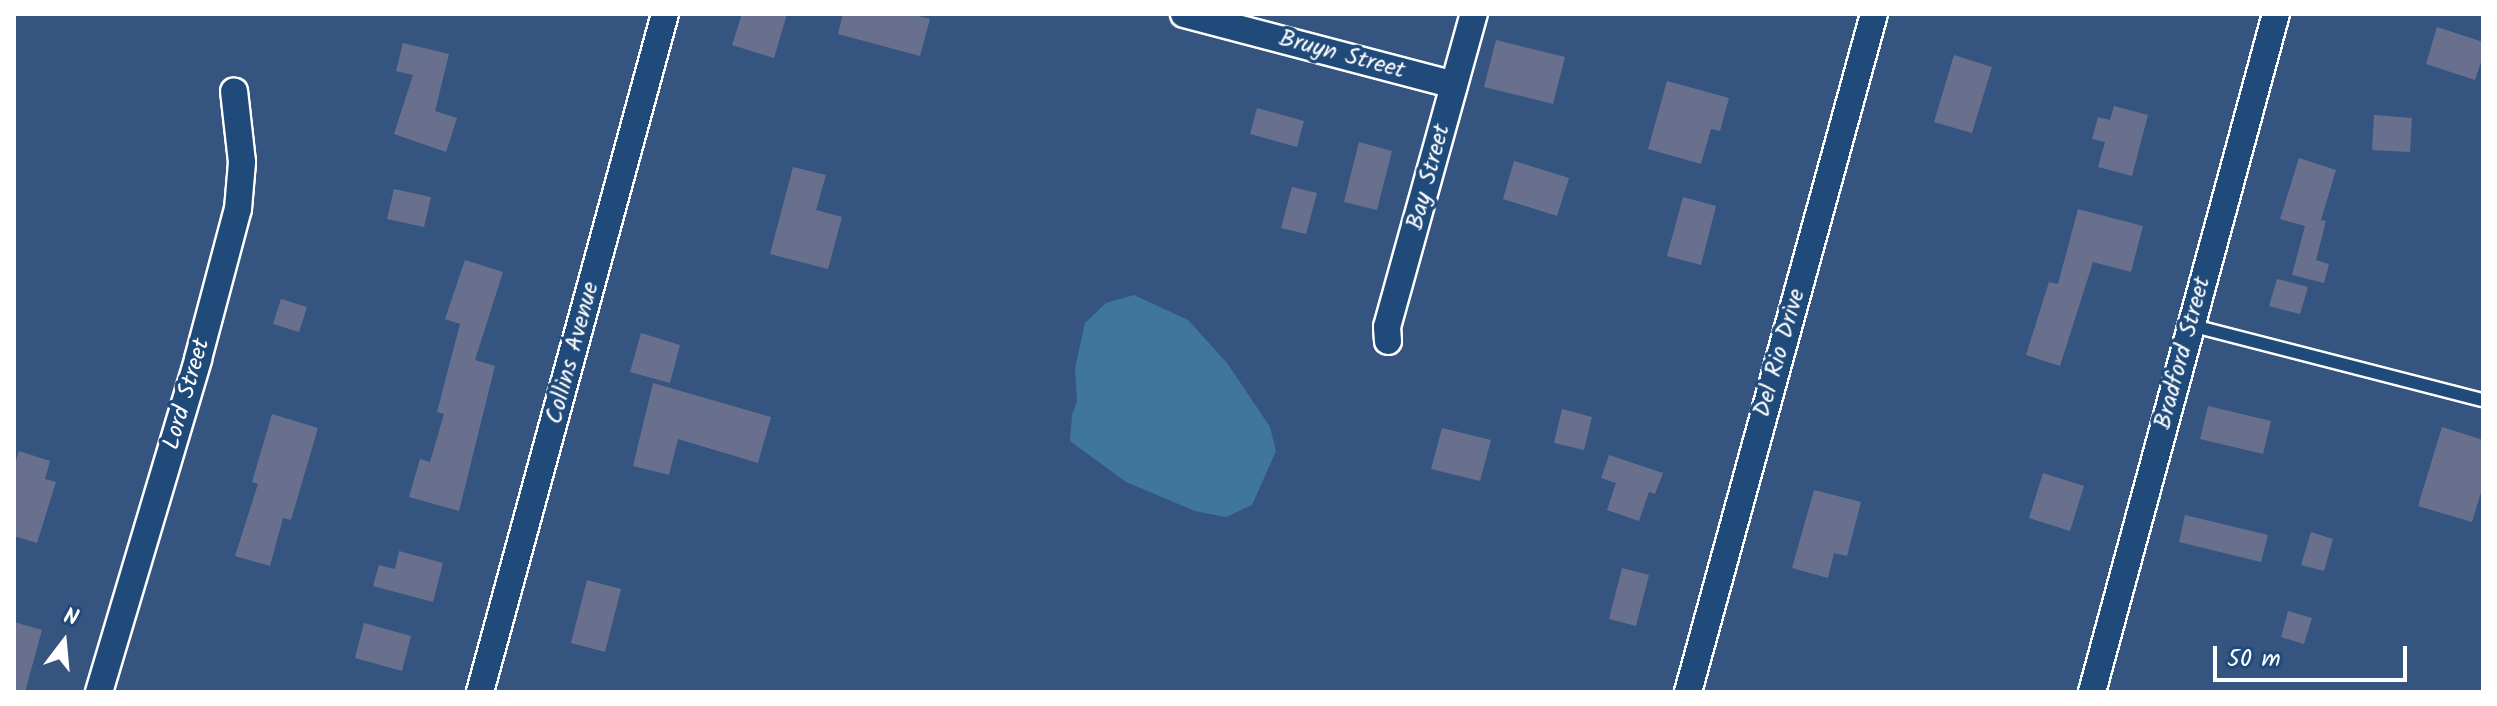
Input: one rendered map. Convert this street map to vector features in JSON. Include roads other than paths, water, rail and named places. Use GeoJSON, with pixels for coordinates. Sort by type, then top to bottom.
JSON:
{"type":"FeatureCollection","features":[{"type":"Feature","properties":{"kind":"street","name":"Collins Avenue"},"geometry":{"type":"LineString","coordinates":[[480,692],[665,14]]}},
{"type":"Feature","properties":{"kind":"street","name":"Bruyn Street"},"geometry":{"type":"LineString","coordinates":[[1184,14],[1454,85]]}},
{"type":"Feature","properties":{"kind":"street","name":"Bay Street"},"geometry":{"type":"LineString","coordinates":[[1388,341],[1387,327],[1474,14]]}},
{"type":"Feature","properties":{"kind":"street","name":"Del Rio Drive"},"geometry":{"type":"LineString","coordinates":[[1688,692],[1874,14]]}},
{"type":"Feature","properties":{"kind":"street","name":"Bradford Street"},"geometry":{"type":"LineString","coordinates":[[2092,692],[2276,14]]}},
{"type":"Feature","properties":{"kind":"street","name":"Lord Street"},"geometry":{"type":"LineString","coordinates":[[99,692],[198,359],[238,209],[242,162],[234,91]]}},
{"type":"Feature","properties":{"kind":"lane"},"geometry":{"type":"LineString","coordinates":[[2190,325],[2483,400]]}},
{"type":"Feature","properties":{"kind":"water"},"geometry":{"type":"Polygon","coordinates":[[[1134,295],[1188,320],[1227,363],[1270,427],[1276,451],[1252,505],[1226,517],[1195,511],[1126,482],[1070,441],[1072,415],[1077,401],[1075,368],[1085,323],[1106,303],[1134,295]]]}}]}
